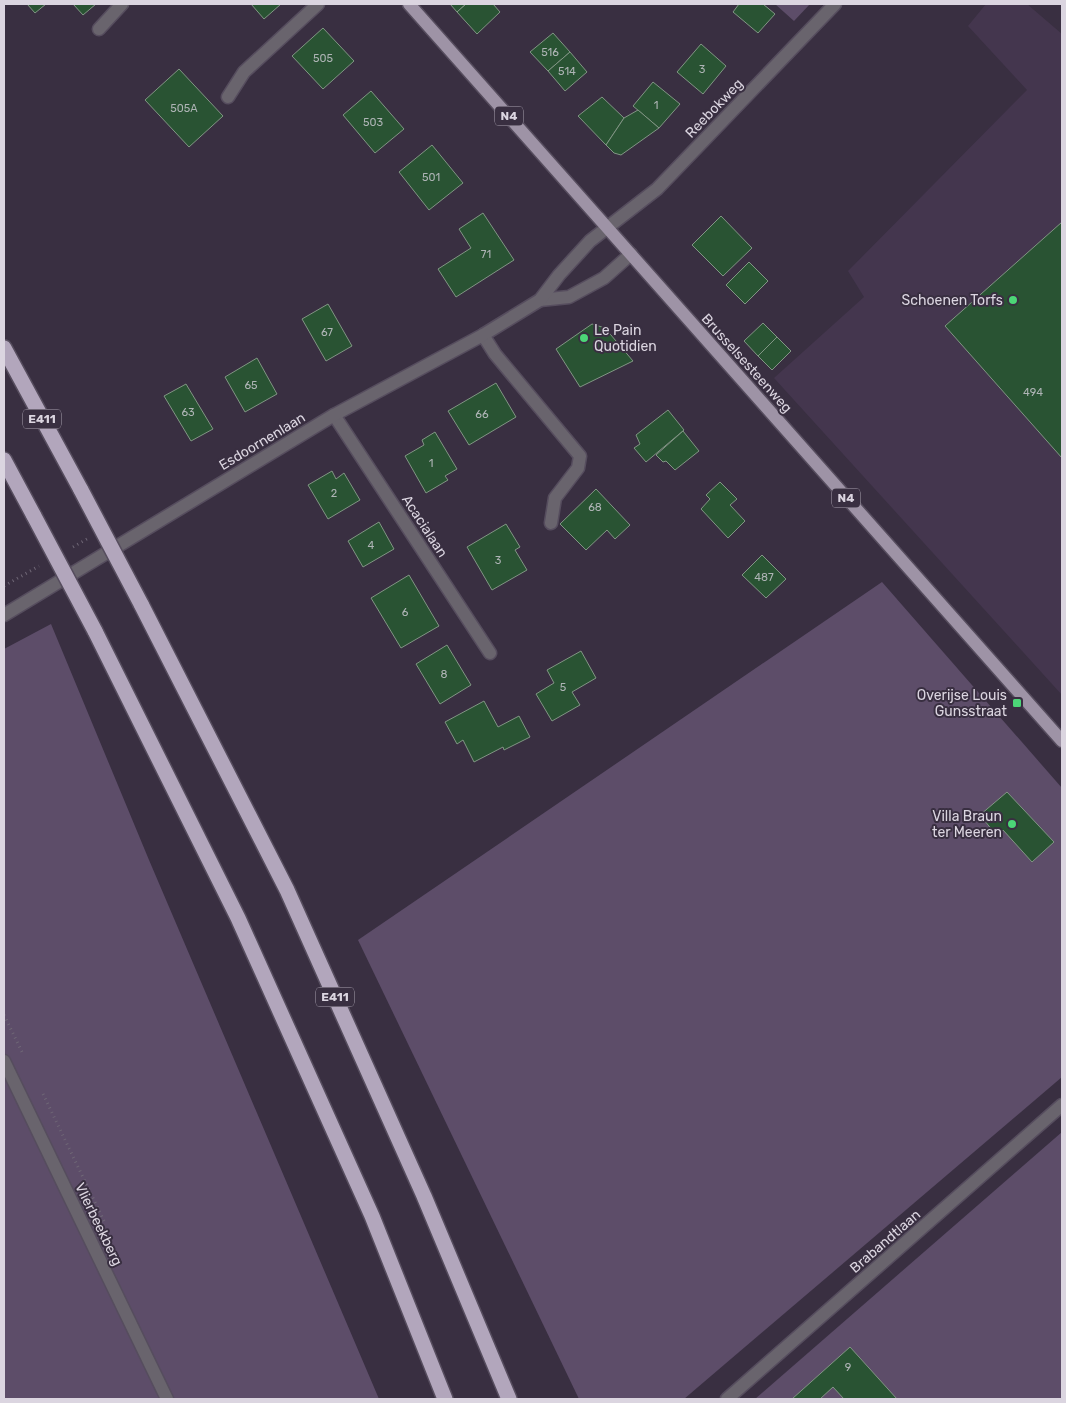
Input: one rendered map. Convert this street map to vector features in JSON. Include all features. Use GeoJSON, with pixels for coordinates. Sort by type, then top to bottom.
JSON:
{"type":"FeatureCollection","features":[{"type":"Feature","properties":{"kind":"highway","name":"E411"},"geometry":{"type":"LineString","coordinates":[[4,348],[141,604],[287,890],[424,1196],[509,1399]]}},
{"type":"Feature","properties":{"kind":"highway"},"geometry":{"type":"LineString","coordinates":[[4,460],[95,631],[242,927],[372,1216],[445,1399]]}},
{"type":"Feature","properties":{"kind":"main road","name":"Brusselsesteenweg"},"geometry":{"type":"LineString","coordinates":[[409,4],[1062,741]]}},
{"type":"Feature","properties":{"kind":"street"},"geometry":{"type":"LineString","coordinates":[[99,29],[122,4]]}},
{"type":"Feature","properties":{"kind":"street"},"geometry":{"type":"LineString","coordinates":[[228,98],[244,72],[318,4]]}},
{"type":"Feature","properties":{"kind":"street","name":"Reebokweg"},"geometry":{"type":"LineString","coordinates":[[608,228],[657,189],[835,4]]}},
{"type":"Feature","properties":{"kind":"street","name":"Esdoornenlaan"},"geometry":{"type":"LineString","coordinates":[[4,615],[334,415],[483,335],[540,300],[559,275],[590,241],[608,228]]}},
{"type":"Feature","properties":{"kind":"street","name":"Esdoornenlaan"},"geometry":{"type":"LineString","coordinates":[[540,300],[569,297],[604,278],[631,254]]}},
{"type":"Feature","properties":{"kind":"street"},"geometry":{"type":"LineString","coordinates":[[483,335],[495,354],[580,456],[578,468],[555,498],[551,523]]}},
{"type":"Feature","properties":{"kind":"street","name":"Acacialaan"},"geometry":{"type":"LineString","coordinates":[[334,415],[490,653]]}},
{"type":"Feature","properties":{"kind":"street","name":"Vlierbeekberg"},"geometry":{"type":"LineString","coordinates":[[4,1062],[166,1399]]}},
{"type":"Feature","properties":{"kind":"street","name":"Brabandtlaan"},"geometry":{"type":"LineString","coordinates":[[727,1399],[1062,1105]]}},
{"type":"Feature","properties":{"kind":"shaded area"},"geometry":{"type":"Polygon","coordinates":[[[775,4],[810,4],[794,21],[775,4]]]}},
{"type":"Feature","properties":{"kind":"shaded area"},"geometry":{"type":"Polygon","coordinates":[[[986,4],[1027,4],[1062,34],[1062,695],[774,378],[864,297],[848,271],[1027,90],[968,26],[986,4]]]}},
{"type":"Feature","properties":{"kind":"shaded area"},"geometry":{"type":"Polygon","coordinates":[[[882,582],[1062,788],[1062,1077],[684,1399],[579,1399],[358,940],[882,582]]]}},
{"type":"Feature","properties":{"kind":"shaded area"},"geometry":{"type":"Polygon","coordinates":[[[51,624],[149,860],[379,1399],[4,1399],[4,649],[51,624]]]}},
{"type":"Feature","properties":{"kind":"shaded area"},"geometry":{"type":"Polygon","coordinates":[[[1062,1132],[1062,1399],[755,1399],[1062,1132]]]}},
{"type":"Feature","properties":{"kind":"building"},"geometry":{"type":"Polygon","coordinates":[[[27,4],[46,4],[35,13],[27,4]]]}},
{"type":"Feature","properties":{"kind":"building"},"geometry":{"type":"Polygon","coordinates":[[[73,4],[96,4],[83,15],[73,4]]]}},
{"type":"Feature","properties":{"kind":"building"},"geometry":{"type":"Polygon","coordinates":[[[251,4],[281,4],[264,19],[251,4]]]}},
{"type":"Feature","properties":{"kind":"building"},"geometry":{"type":"Polygon","coordinates":[[[450,4],[466,4],[457,12],[450,4]]]}},
{"type":"Feature","properties":{"kind":"building"},"geometry":{"type":"Polygon","coordinates":[[[466,4],[493,4],[500,12],[477,34],[457,12],[466,4]]]}},
{"type":"Feature","properties":{"kind":"building"},"geometry":{"type":"Polygon","coordinates":[[[739,4],[763,4],[775,14],[758,33],[733,12],[739,4]]]}},
{"type":"Feature","properties":{"kind":"building"},"geometry":{"type":"Polygon","coordinates":[[[323,28],[354,61],[323,89],[292,56],[323,28]]]}},
{"type":"Feature","properties":{"kind":"building"},"geometry":{"type":"Polygon","coordinates":[[[553,33],[570,52],[548,71],[530,52],[553,33]]]}},
{"type":"Feature","properties":{"kind":"building"},"geometry":{"type":"Polygon","coordinates":[[[701,44],[726,66],[703,94],[677,72],[701,44]]]}},
{"type":"Feature","properties":{"kind":"building"},"geometry":{"type":"Polygon","coordinates":[[[570,52],[587,72],[565,91],[548,71],[570,52]]]}},
{"type":"Feature","properties":{"kind":"building"},"geometry":{"type":"Polygon","coordinates":[[[179,69],[223,116],[189,147],[145,100],[179,69]]]}},
{"type":"Feature","properties":{"kind":"building"},"geometry":{"type":"Polygon","coordinates":[[[653,82],[680,104],[659,128],[633,106],[653,82]]]}},
{"type":"Feature","properties":{"kind":"building"},"geometry":{"type":"Polygon","coordinates":[[[371,91],[404,129],[375,153],[343,115],[371,91]]]}},
{"type":"Feature","properties":{"kind":"building"},"geometry":{"type":"Polygon","coordinates":[[[602,97],[624,118],[606,145],[578,116],[602,97]]]}},
{"type":"Feature","properties":{"kind":"building"},"geometry":{"type":"Polygon","coordinates":[[[638,110],[659,128],[621,155],[614,153],[606,145],[624,118],[638,110]]]}},
{"type":"Feature","properties":{"kind":"building"},"geometry":{"type":"Polygon","coordinates":[[[432,145],[463,183],[429,210],[399,172],[432,145]]]}},
{"type":"Feature","properties":{"kind":"building"},"geometry":{"type":"Polygon","coordinates":[[[483,213],[514,260],[456,297],[438,269],[471,248],[459,229],[483,213]]]}},
{"type":"Feature","properties":{"kind":"building"},"geometry":{"type":"Polygon","coordinates":[[[721,216],[752,248],[723,276],[692,245],[721,216]]]}},
{"type":"Feature","properties":{"kind":"building"},"geometry":{"type":"Polygon","coordinates":[[[1062,222],[1062,458],[945,326],[1062,222]]]}},
{"type":"Feature","properties":{"kind":"building"},"geometry":{"type":"Polygon","coordinates":[[[749,262],[768,281],[745,304],[726,285],[749,262]]]}},
{"type":"Feature","properties":{"kind":"building"},"geometry":{"type":"Polygon","coordinates":[[[328,304],[352,346],[326,361],[302,319],[328,304]]]}},
{"type":"Feature","properties":{"kind":"building"},"geometry":{"type":"Polygon","coordinates":[[[763,323],[777,337],[758,356],[744,341],[763,323]]]}},
{"type":"Feature","properties":{"kind":"building"},"geometry":{"type":"Polygon","coordinates":[[[592,324],[605,328],[633,361],[580,387],[556,349],[592,324]]]}},
{"type":"Feature","properties":{"kind":"building"},"geometry":{"type":"Polygon","coordinates":[[[777,337],[791,351],[772,370],[758,356],[777,337]]]}},
{"type":"Feature","properties":{"kind":"building"},"geometry":{"type":"Polygon","coordinates":[[[257,358],[277,394],[245,412],[225,377],[257,358]]]}},
{"type":"Feature","properties":{"kind":"building"},"geometry":{"type":"Polygon","coordinates":[[[496,383],[516,417],[469,445],[448,411],[496,383]]]}},
{"type":"Feature","properties":{"kind":"building"},"geometry":{"type":"Polygon","coordinates":[[[186,384],[213,429],[191,441],[164,396],[186,384]]]}},
{"type":"Feature","properties":{"kind":"building"},"geometry":{"type":"Polygon","coordinates":[[[668,410],[684,430],[646,462],[634,448],[640,444],[636,435],[668,410]]]}},
{"type":"Feature","properties":{"kind":"building"},"geometry":{"type":"Polygon","coordinates":[[[683,431],[699,451],[675,470],[656,455],[683,431]]]}},
{"type":"Feature","properties":{"kind":"building"},"geometry":{"type":"Polygon","coordinates":[[[435,432],[457,469],[445,476],[448,480],[426,493],[405,456],[424,445],[422,440],[435,432]]]}},
{"type":"Feature","properties":{"kind":"building"},"geometry":{"type":"Polygon","coordinates":[[[332,471],[336,479],[344,473],[360,500],[328,519],[308,485],[332,471]]]}},
{"type":"Feature","properties":{"kind":"building"},"geometry":{"type":"Polygon","coordinates":[[[720,482],[737,499],[730,505],[745,521],[728,538],[701,509],[710,499],[706,495],[720,482]]]}},
{"type":"Feature","properties":{"kind":"building"},"geometry":{"type":"Polygon","coordinates":[[[596,489],[630,525],[615,539],[607,530],[586,550],[560,524],[596,489]]]}},
{"type":"Feature","properties":{"kind":"building"},"geometry":{"type":"Polygon","coordinates":[[[379,522],[394,549],[363,567],[348,541],[379,522]]]}},
{"type":"Feature","properties":{"kind":"building"},"geometry":{"type":"Polygon","coordinates":[[[506,524],[520,547],[515,550],[527,570],[492,590],[467,547],[506,524]]]}},
{"type":"Feature","properties":{"kind":"building"},"geometry":{"type":"Polygon","coordinates":[[[762,555],[786,579],[766,598],[742,575],[762,555]]]}},
{"type":"Feature","properties":{"kind":"building"},"geometry":{"type":"Polygon","coordinates":[[[409,575],[439,626],[401,648],[371,598],[409,575]]]}},
{"type":"Feature","properties":{"kind":"building"},"geometry":{"type":"Polygon","coordinates":[[[447,645],[471,685],[440,704],[416,664],[447,645]]]}},
{"type":"Feature","properties":{"kind":"building"},"geometry":{"type":"Polygon","coordinates":[[[581,651],[596,678],[572,692],[580,705],[552,721],[536,694],[554,683],[547,670],[581,651]]]}},
{"type":"Feature","properties":{"kind":"building"},"geometry":{"type":"Polygon","coordinates":[[[484,701],[498,727],[519,716],[530,737],[504,750],[503,747],[474,762],[463,740],[457,744],[445,722],[484,701]]]}},
{"type":"Feature","properties":{"kind":"building","name":"Villa Braun ter Meeren"},"geometry":{"type":"Polygon","coordinates":[[[1007,792],[1054,842],[1032,862],[1003,830],[997,836],[980,815],[1007,792]]]}},
{"type":"Feature","properties":{"kind":"building"},"geometry":{"type":"Polygon","coordinates":[[[850,1347],[897,1399],[844,1399],[833,1387],[820,1399],[792,1399],[850,1347]]]}},
{"type":"Feature","properties":{"kind":"place","name":"Schoenen Torfs"},"geometry":{"type":"Point","coordinates":[1013,300]}},
{"type":"Feature","properties":{"kind":"place","name":"Le Pain Quotidien"},"geometry":{"type":"Point","coordinates":[584,338]}},
{"type":"Feature","properties":{"kind":"place","name":"Overijse Louis Gunsstraat"},"geometry":{"type":"Point","coordinates":[1017,703]}},
{"type":"Feature","properties":{"kind":"place","name":"Villa Braun ter Meeren"},"geometry":{"type":"Point","coordinates":[1012,824]}}]}
